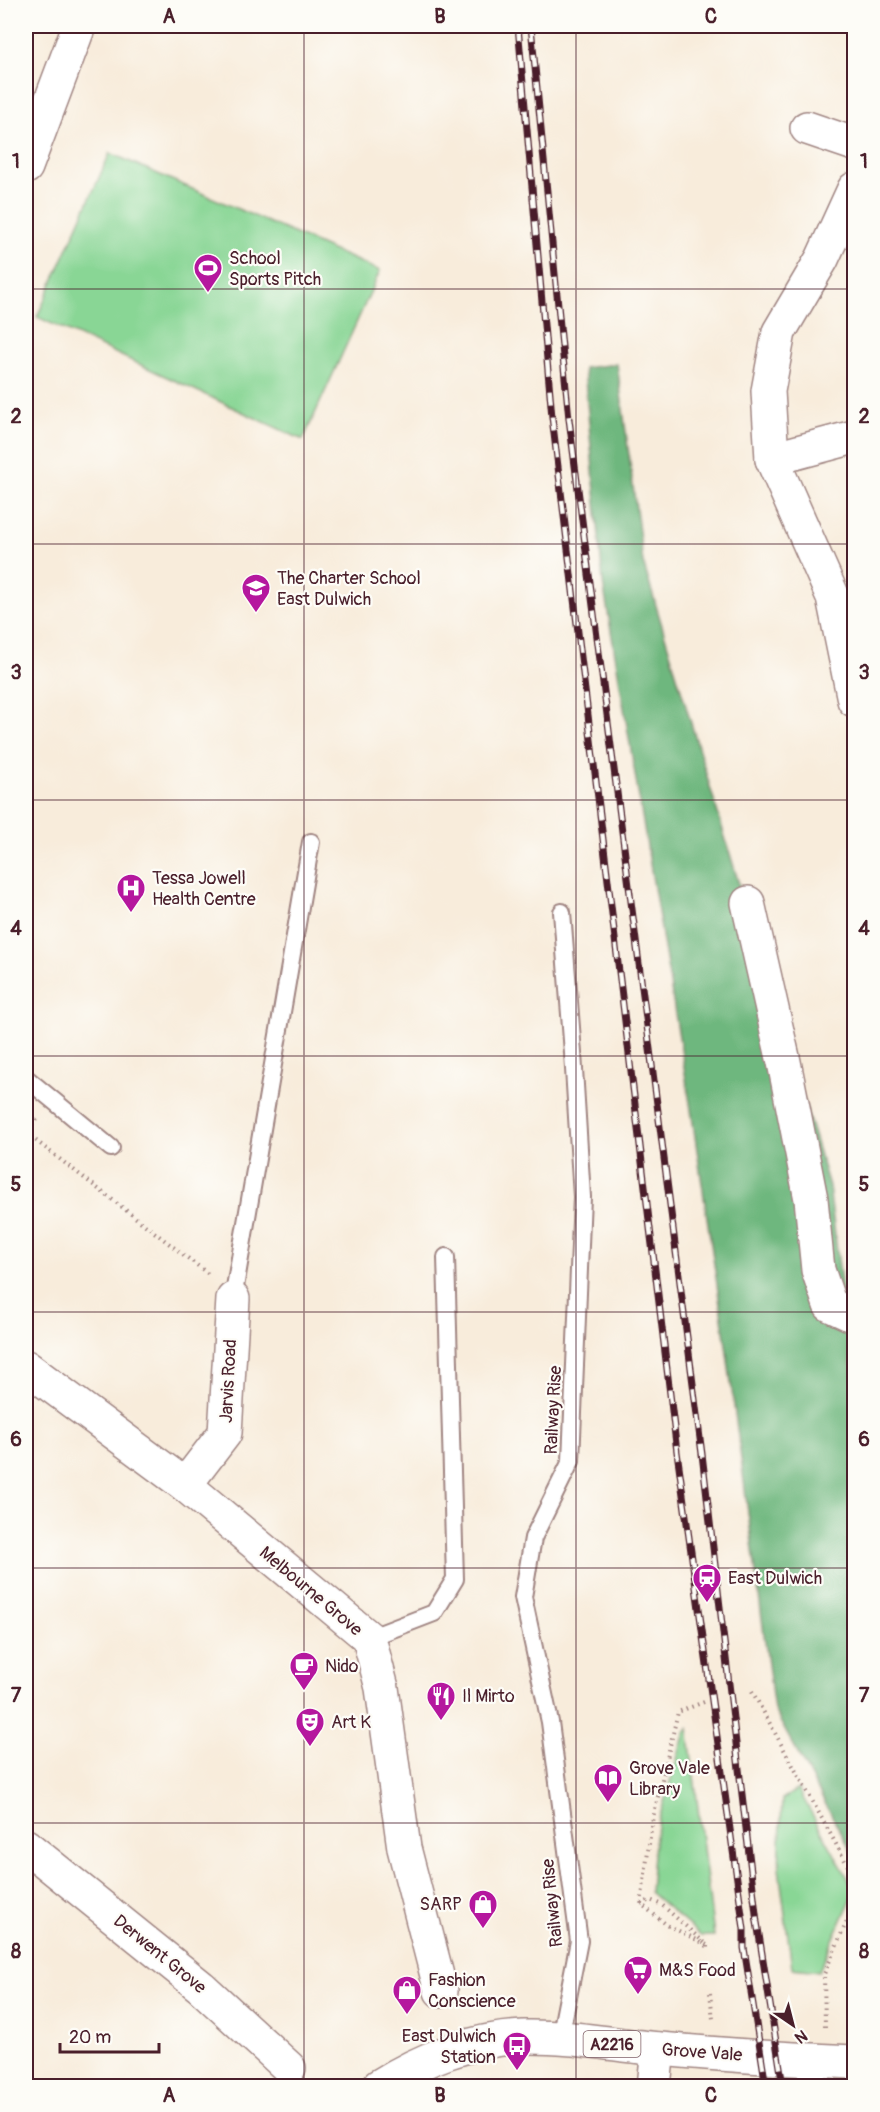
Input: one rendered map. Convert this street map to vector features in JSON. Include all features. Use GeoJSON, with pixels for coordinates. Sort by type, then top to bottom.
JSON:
{"type":"FeatureCollection","features":[{"type":"Feature","properties":{"kind":"street"},"geometry":{"type":"LineString","coordinates":[[26,167],[79,26]]}},
{"type":"Feature","properties":{"kind":"street"},"geometry":{"type":"LineString","coordinates":[[807,128],[855,144]]}},
{"type":"Feature","properties":{"kind":"street"},"geometry":{"type":"LineString","coordinates":[[855,189],[822,259],[779,332],[768,391],[772,459],[833,597],[855,700]]}},
{"type":"Feature","properties":{"kind":"street"},"geometry":{"type":"LineString","coordinates":[[772,459],[855,436]]}},
{"type":"Feature","properties":{"kind":"street"},"geometry":{"type":"LineString","coordinates":[[748,903],[784,1062],[811,1199],[818,1270],[831,1305],[855,1316]]}},
{"type":"Feature","properties":{"kind":"street","name":"Jarvis Road"},"geometry":{"type":"LineString","coordinates":[[185,1485],[225,1433],[233,1297]]}},
{"type":"Feature","properties":{"kind":"street","name":"Melbourne Grove"},"geometry":{"type":"LineString","coordinates":[[26,1367],[185,1485],[369,1638],[382,1688],[404,1848],[441,1991]]}},
{"type":"Feature","properties":{"kind":"street","name":"Derwent Grove"},"geometry":{"type":"LineString","coordinates":[[26,1846],[201,1987],[289,2068]]}},
{"type":"Feature","properties":{"kind":"street","name":"Grove Vale"},"geometry":{"type":"LineString","coordinates":[[380,2086],[429,2060],[462,2048],[493,2040],[524,2037],[560,2038],[658,2049],[840,2061]]}},
{"type":"Feature","properties":{"kind":"street"},"geometry":{"type":"LineString","coordinates":[[654,2086],[658,2049]]}},
{"type":"Feature","properties":{"kind":"lane"},"geometry":{"type":"LineString","coordinates":[[233,1297],[311,842]]}},
{"type":"Feature","properties":{"kind":"lane","name":"Railway Rise"},"geometry":{"type":"LineString","coordinates":[[560,2038],[579,1941],[550,1722],[523,1597],[533,1538],[571,1461],[582,1197],[562,912]]}},
{"type":"Feature","properties":{"kind":"lane"},"geometry":{"type":"LineString","coordinates":[[26,1078],[111,1148]]}},
{"type":"Feature","properties":{"kind":"lane"},"geometry":{"type":"LineString","coordinates":[[369,1638],[434,1613],[455,1579],[446,1257]]}},
{"type":"Feature","properties":{"kind":"path"},"geometry":{"type":"LineString","coordinates":[[52,1100],[26,1133],[233,1297]]}},
{"type":"Feature","properties":{"kind":"path"},"geometry":{"type":"LineString","coordinates":[[752,1691],[855,1877]]}},
{"type":"Feature","properties":{"kind":"path"},"geometry":{"type":"LineString","coordinates":[[641,1904],[652,1822],[678,1712],[704,1702]]}},
{"type":"Feature","properties":{"kind":"path"},"geometry":{"type":"LineString","coordinates":[[650,1900],[662,1905],[707,1947],[667,1925],[641,1904],[650,1900]]}},
{"type":"Feature","properties":{"kind":"path"},"geometry":{"type":"LineString","coordinates":[[840,2061],[824,1974],[855,1905]]}},
{"type":"Feature","properties":{"kind":"green space","name":"School Sports Pitch"},"geometry":{"type":"Polygon","coordinates":[[[110,153],[380,271],[303,440],[37,317],[110,153]]]}},
{"type":"Feature","properties":{"kind":"green space"},"geometry":{"type":"Polygon","coordinates":[[[617,364],[643,562],[829,1186],[854,1387],[854,1856],[774,1710],[726,1345],[690,1103],[603,583],[584,368],[617,364]]]}},
{"type":"Feature","properties":{"kind":"green space"},"geometry":{"type":"Polygon","coordinates":[[[688,1728],[714,1936],[701,1936],[650,1892],[658,1822],[688,1728]]]}},
{"type":"Feature","properties":{"kind":"green space"},"geometry":{"type":"Polygon","coordinates":[[[798,1789],[854,1889],[819,1971],[792,1968],[779,1868],[782,1799],[798,1789]]]}},
{"type":"Feature","properties":{"kind":"railway"},"geometry":{"type":"LineString","coordinates":[[518,26],[552,417],[677,1452],[744,1929],[744,1948],[766,2086]]}},
{"type":"Feature","properties":{"kind":"railway"},"geometry":{"type":"LineString","coordinates":[[531,26],[569,419],[702,1454],[757,1922],[783,2086]]}},
{"type":"Feature","properties":{"kind":"place","name":"School Sports Pitch"},"geometry":{"type":"Point","coordinates":[208,294]}},
{"type":"Feature","properties":{"kind":"place","name":"The Charter School East Dulwich"},"geometry":{"type":"Point","coordinates":[256,614]}},
{"type":"Feature","properties":{"kind":"place","name":"Tessa Jowell Health Centre"},"geometry":{"type":"Point","coordinates":[131,914]}},
{"type":"Feature","properties":{"kind":"place","name":"East Dulwich"},"geometry":{"type":"Point","coordinates":[707,1604]}},
{"type":"Feature","properties":{"kind":"place","name":"Nido"},"geometry":{"type":"Point","coordinates":[304,1692]}},
{"type":"Feature","properties":{"kind":"place","name":"Il Mirto"},"geometry":{"type":"Point","coordinates":[441,1722]}},
{"type":"Feature","properties":{"kind":"place","name":"Art K"},"geometry":{"type":"Point","coordinates":[310,1748]}},
{"type":"Feature","properties":{"kind":"place","name":"Grove Vale Library"},"geometry":{"type":"Point","coordinates":[608,1804]}},
{"type":"Feature","properties":{"kind":"place","name":"SARP"},"geometry":{"type":"Point","coordinates":[483,1930]}},
{"type":"Feature","properties":{"kind":"place","name":"M&S Food"},"geometry":{"type":"Point","coordinates":[638,1996]}},
{"type":"Feature","properties":{"kind":"place","name":"Fashion Conscience"},"geometry":{"type":"Point","coordinates":[407,2016]}},
{"type":"Feature","properties":{"kind":"place","name":"East Dulwich Station"},"geometry":{"type":"Point","coordinates":[517,2072]}}]}
